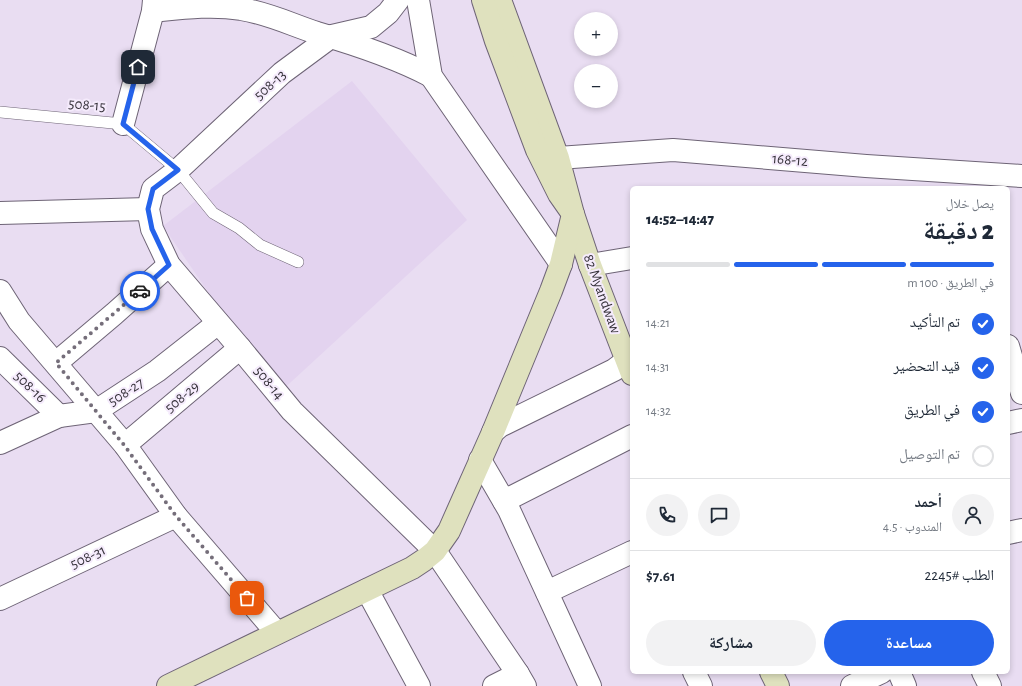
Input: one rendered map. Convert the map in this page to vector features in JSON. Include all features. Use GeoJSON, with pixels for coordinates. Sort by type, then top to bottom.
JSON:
{"type":"FeatureCollection","features":[{"type":"Feature","properties":{"kind":"street","name":"508-13"},"geometry":{"type":"LineString","coordinates":[[151,199],[178,170],[282,73],[332,36],[371,27],[388,13],[398,0]]}},
{"type":"Feature","properties":{"kind":"street"},"geometry":{"type":"LineString","coordinates":[[418,0],[430,76]]}},
{"type":"Feature","properties":{"kind":"street"},"geometry":{"type":"LineString","coordinates":[[483,0],[496,41],[536,150],[559,194],[573,214]]}},
{"type":"Feature","properties":{"kind":"street"},"geometry":{"type":"LineString","coordinates":[[168,686],[412,568],[435,551],[449,531],[493,432],[561,264],[573,214],[558,158],[500,0]]}},
{"type":"Feature","properties":{"kind":"street"},"geometry":{"type":"LineString","coordinates":[[123,124],[154,5],[204,6],[241,9],[265,8],[316,32],[332,36],[405,62],[430,76],[561,264]]}},
{"type":"Feature","properties":{"kind":"street","name":"168-12"},"geometry":{"type":"LineString","coordinates":[[558,158],[673,150],[866,166],[1022,176]]}},
{"type":"Feature","properties":{"kind":"street"},"geometry":{"type":"LineString","coordinates":[[0,213],[151,199]]}},
{"type":"Feature","properties":{"kind":"street","name":"508-14"},"geometry":{"type":"LineString","coordinates":[[151,199],[152,229],[169,265],[292,411],[435,551],[522,680]]}},
{"type":"Feature","properties":{"kind":"street","name":"82 Myandwaw"},"geometry":{"type":"LineString","coordinates":[[573,214],[590,265],[629,368]]}},
{"type":"Feature","properties":{"kind":"street"},"geometry":{"type":"LineString","coordinates":[[590,265],[630,258]]}},
{"type":"Feature","properties":{"kind":"street"},"geometry":{"type":"LineString","coordinates":[[56,363],[169,265]]}},
{"type":"Feature","properties":{"kind":"street"},"geometry":{"type":"LineString","coordinates":[[0,290],[19,321],[124,445],[176,516],[277,633]]}},
{"type":"Feature","properties":{"kind":"street","name":"508-27"},"geometry":{"type":"LineString","coordinates":[[0,443],[59,416],[96,412],[157,371],[218,323]]}},
{"type":"Feature","properties":{"kind":"street","name":"508-29"},"geometry":{"type":"LineString","coordinates":[[124,445],[240,348]]}},
{"type":"Feature","properties":{"kind":"street"},"geometry":{"type":"LineString","coordinates":[[1010,353],[1022,393]]}},
{"type":"Feature","properties":{"kind":"street","name":"508-16"},"geometry":{"type":"LineString","coordinates":[[0,358],[59,416]]}},
{"type":"Feature","properties":{"kind":"street"},"geometry":{"type":"LineString","coordinates":[[493,432],[500,426],[614,370],[629,368]]}},
{"type":"Feature","properties":{"kind":"street"},"geometry":{"type":"LineString","coordinates":[[1010,423],[1022,420]]}},
{"type":"Feature","properties":{"kind":"street"},"geometry":{"type":"LineString","coordinates":[[504,501],[630,437]]}},
{"type":"Feature","properties":{"kind":"street"},"geometry":{"type":"LineString","coordinates":[[480,460],[504,501],[590,686]]}},
{"type":"Feature","properties":{"kind":"street","name":"508-31"},"geometry":{"type":"LineString","coordinates":[[5,592],[176,516]]}},
{"type":"Feature","properties":{"kind":"street"},"geometry":{"type":"LineString","coordinates":[[1010,533],[1022,530]]}},
{"type":"Feature","properties":{"kind":"street"},"geometry":{"type":"LineString","coordinates":[[547,592],[630,553]]}},
{"type":"Feature","properties":{"kind":"street"},"geometry":{"type":"LineString","coordinates":[[367,590],[419,686]]}},
{"type":"Feature","properties":{"kind":"street"},"geometry":{"type":"LineString","coordinates":[[695,674],[701,686]]}},
{"type":"Feature","properties":{"kind":"street"},"geometry":{"type":"LineString","coordinates":[[773,674],[778,686]]}},
{"type":"Feature","properties":{"kind":"street"},"geometry":{"type":"LineString","coordinates":[[852,686],[878,674]]}},
{"type":"Feature","properties":{"kind":"street"},"geometry":{"type":"LineString","coordinates":[[900,674],[905,686]]}},
{"type":"Feature","properties":{"kind":"street"},"geometry":{"type":"LineString","coordinates":[[984,674],[990,686]]}},
{"type":"Feature","properties":{"kind":"street"},"geometry":{"type":"LineString","coordinates":[[494,686],[522,680]]}},
{"type":"Feature","properties":{"kind":"lane","name":"508-15"},"geometry":{"type":"LineString","coordinates":[[0,112],[123,124],[178,170],[213,212],[239,228],[260,246],[298,262]]}},
{"type":"Feature","properties":{"kind":"shaded area"},"geometry":{"type":"Polygon","coordinates":[[[352,81],[467,220],[278,394],[163,226],[352,81]]]}},
{"type":"Feature","properties":{"kind":"way so far"},"geometry":{"type":"LineString","coordinates":[[140,291],[56,363],[124,445],[176,516],[247,598]]}},
{"type":"Feature","properties":{"kind":"route"},"geometry":{"type":"LineString","coordinates":[[138,67],[123,124],[178,170],[153,189],[148,209],[152,229],[169,265],[140,291]]}}]}
